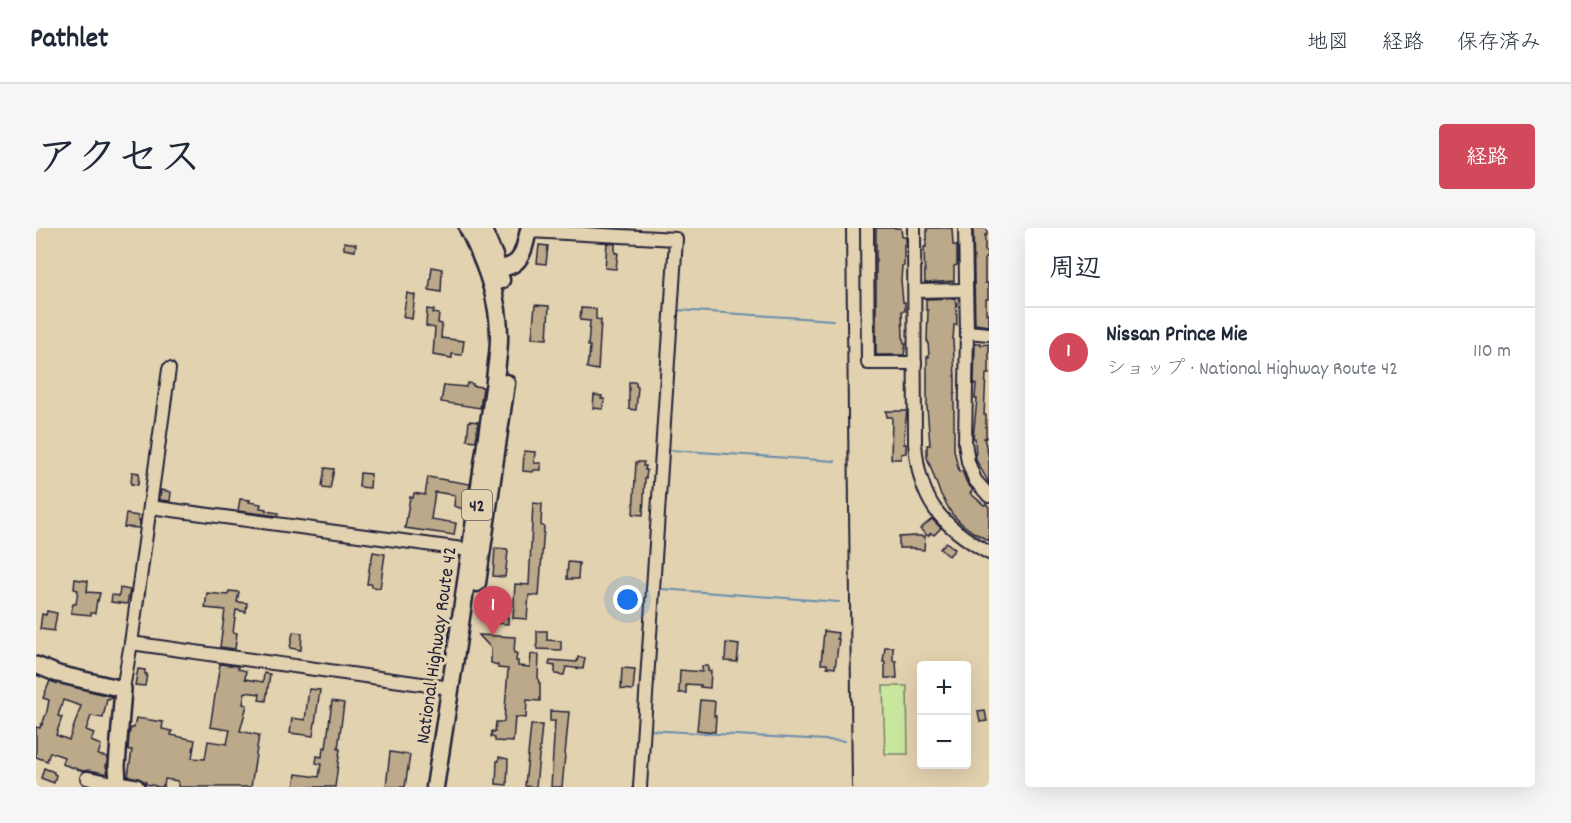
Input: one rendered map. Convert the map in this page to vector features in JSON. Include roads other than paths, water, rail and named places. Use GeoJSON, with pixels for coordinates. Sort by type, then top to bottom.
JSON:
{"type":"FeatureCollection","features":[{"type":"Feature","properties":{"kind":"highway","name":"National Highway Route 42"},"geometry":{"type":"LineString","coordinates":[[446,787],[510,352],[508,315],[503,286],[468,228]]}},
{"type":"Feature","properties":{"kind":"highway","name":"National Highway Route 42"},"geometry":{"type":"LineString","coordinates":[[435,787],[500,340],[492,270],[494,256],[482,228]]}},
{"type":"Feature","properties":{"kind":"main road"},"geometry":{"type":"LineString","coordinates":[[492,270],[515,264],[522,253],[529,229]]}},
{"type":"Feature","properties":{"kind":"main road"},"geometry":{"type":"LineString","coordinates":[[36,665],[86,682],[123,689],[117,766],[118,786],[136,787]]}},
{"type":"Feature","properties":{"kind":"street"},"geometry":{"type":"LineString","coordinates":[[867,228],[868,363],[915,363]]}},
{"type":"Feature","properties":{"kind":"street"},"geometry":{"type":"LineString","coordinates":[[914,228],[915,443],[919,476],[936,509],[949,526],[989,553]]}},
{"type":"Feature","properties":{"kind":"street"},"geometry":{"type":"LineString","coordinates":[[965,228],[967,332],[965,441],[968,462],[975,480],[989,496]]}},
{"type":"Feature","properties":{"kind":"street"},"geometry":{"type":"LineString","coordinates":[[529,229],[676,239],[640,787]]}},
{"type":"Feature","properties":{"kind":"street"},"geometry":{"type":"LineString","coordinates":[[915,291],[966,290]]}},
{"type":"Feature","properties":{"kind":"street"},"geometry":{"type":"LineString","coordinates":[[967,332],[989,334]]}},
{"type":"Feature","properties":{"kind":"street"},"geometry":{"type":"LineString","coordinates":[[123,689],[169,369]]}},
{"type":"Feature","properties":{"kind":"street"},"geometry":{"type":"LineString","coordinates":[[150,507],[470,550]]}},
{"type":"Feature","properties":{"kind":"street"},"geometry":{"type":"LineString","coordinates":[[131,643],[450,688]]}},
{"type":"Feature","properties":{"kind":"street"},"geometry":{"type":"LineString","coordinates":[[87,778],[118,786]]}},
{"type":"Feature","properties":{"kind":"waterway"},"geometry":{"type":"LineString","coordinates":[[677,310],[833,320]]}},
{"type":"Feature","properties":{"kind":"waterway"},"geometry":{"type":"LineString","coordinates":[[668,450],[835,461]]}},
{"type":"Feature","properties":{"kind":"waterway"},"geometry":{"type":"LineString","coordinates":[[661,589],[839,602]]}},
{"type":"Feature","properties":{"kind":"waterway"},"geometry":{"type":"LineString","coordinates":[[648,730],[844,741]]}},
{"type":"Feature","properties":{"kind":"railway"},"geometry":{"type":"LineString","coordinates":[[846,228],[852,787]]}},
{"type":"Feature","properties":{"kind":"place","name":"Nissan Prince Mie"},"geometry":{"type":"Point","coordinates":[493,636]}}]}
